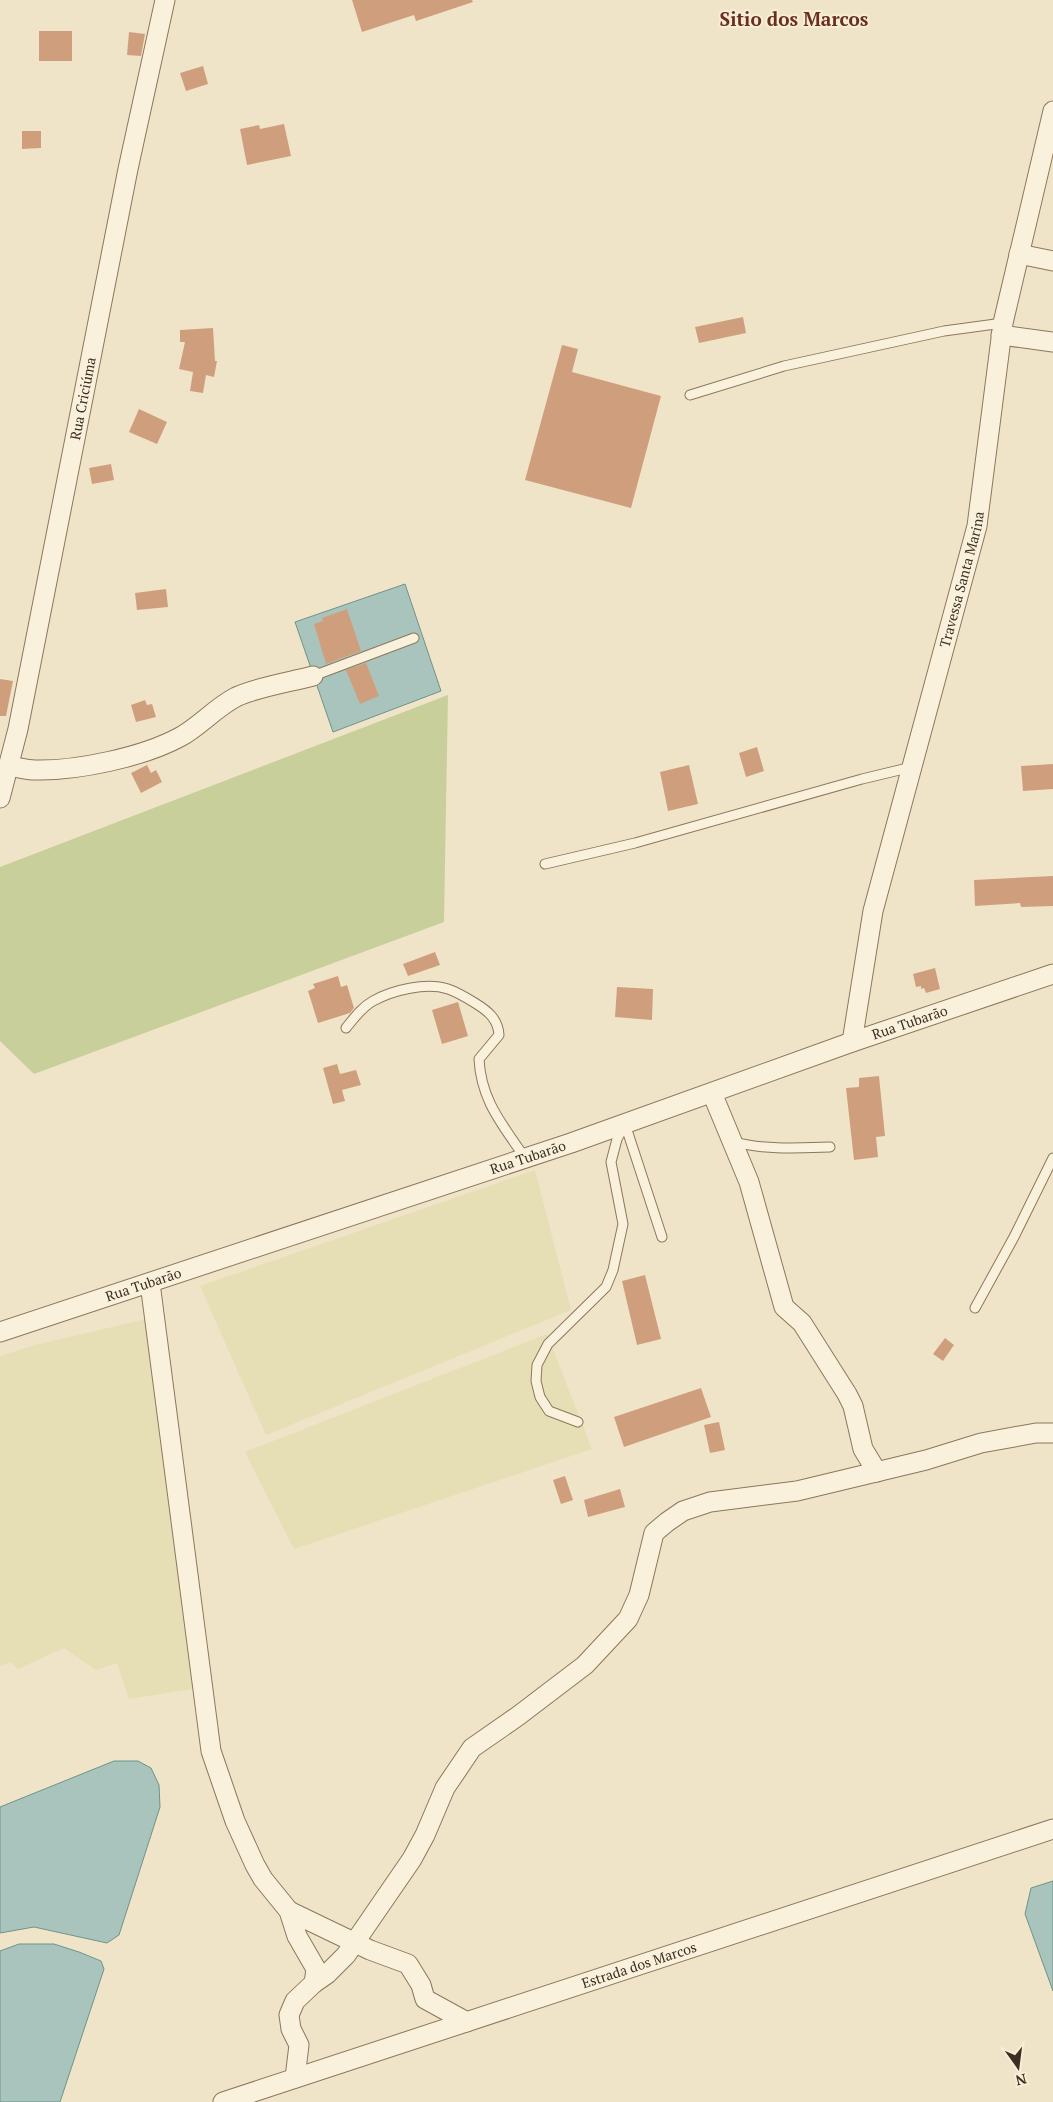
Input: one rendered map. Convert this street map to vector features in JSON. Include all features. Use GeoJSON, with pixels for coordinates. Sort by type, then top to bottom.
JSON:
{"type":"FeatureCollection","features":[{"type":"Feature","properties":{"kind":"street","name":"Rua Criciúma"},"geometry":{"type":"LineString","coordinates":[[0,798],[20,719],[128,169],[165,0]]}},
{"type":"Feature","properties":{"kind":"street","name":"Travessa Santa Marina"},"geometry":{"type":"LineString","coordinates":[[852,1042],[874,911],[977,526],[1002,329],[1019,254],[1045,178],[1053,111]]}},
{"type":"Feature","properties":{"kind":"street"},"geometry":{"type":"LineString","coordinates":[[1019,254],[1053,261]]}},
{"type":"Feature","properties":{"kind":"street"},"geometry":{"type":"LineString","coordinates":[[1002,329],[1053,342]]}},
{"type":"Feature","properties":{"kind":"street"},"geometry":{"type":"LineString","coordinates":[[8,766],[34,770],[61,768],[98,763],[158,748],[181,736],[219,707],[237,696],[253,690],[313,676]]}},
{"type":"Feature","properties":{"kind":"street","name":"Rua Tubarão"},"geometry":{"type":"LineString","coordinates":[[0,1332],[526,1159],[852,1042],[1053,974]]}},
{"type":"Feature","properties":{"kind":"street"},"geometry":{"type":"LineString","coordinates":[[712,1093],[734,1142],[749,1182],[784,1307],[802,1323],[847,1394],[863,1449],[877,1472]]}},
{"type":"Feature","properties":{"kind":"street"},"geometry":{"type":"LineString","coordinates":[[150,1283],[211,1750],[235,1820],[255,1865],[263,1879],[289,1911],[297,1936],[316,1969],[314,1983]]}},
{"type":"Feature","properties":{"kind":"street"},"geometry":{"type":"LineString","coordinates":[[295,2078],[299,2045],[291,2029],[289,2015],[291,2007],[314,1983],[339,1964],[355,1942],[412,1859],[426,1835],[445,1788],[472,1748],[585,1665],[628,1619],[639,1595],[654,1533],[683,1511],[710,1502],[774,1495],[877,1472],[981,1443],[1036,1433],[1053,1433]]}},
{"type":"Feature","properties":{"kind":"street","name":"Estrada dos Marcos"},"geometry":{"type":"LineString","coordinates":[[223,2102],[1053,1829]]}},
{"type":"Feature","properties":{"kind":"street"},"geometry":{"type":"LineString","coordinates":[[289,1911],[370,1950],[408,1964],[418,1980],[425,1999],[467,2022]]}},
{"type":"Feature","properties":{"kind":"lane"},"geometry":{"type":"LineString","coordinates":[[690,395],[784,366],[944,330],[1002,329]]}},
{"type":"Feature","properties":{"kind":"lane"},"geometry":{"type":"LineString","coordinates":[[313,676],[414,638]]}},
{"type":"Feature","properties":{"kind":"lane"},"geometry":{"type":"LineString","coordinates":[[545,864],[635,843],[862,779],[912,767]]}},
{"type":"Feature","properties":{"kind":"lane"},"geometry":{"type":"LineString","coordinates":[[346,1028],[357,1014],[373,1002],[391,994],[428,986],[448,989],[489,1012],[498,1025],[499,1035],[479,1059],[483,1087],[492,1110],[526,1159]]}},
{"type":"Feature","properties":{"kind":"lane"},"geometry":{"type":"LineString","coordinates":[[625,1124],[662,1237]]}},
{"type":"Feature","properties":{"kind":"lane"},"geometry":{"type":"LineString","coordinates":[[578,1422],[549,1411],[540,1397],[536,1381],[537,1365],[553,1338],[606,1287],[613,1270],[623,1224],[612,1162],[617,1139],[625,1124]]}},
{"type":"Feature","properties":{"kind":"lane"},"geometry":{"type":"LineString","coordinates":[[734,1142],[753,1147],[769,1148],[830,1147]]}},
{"type":"Feature","properties":{"kind":"lane"},"geometry":{"type":"LineString","coordinates":[[975,1308],[1006,1253],[1053,1158]]}},
{"type":"Feature","properties":{"kind":"shaded area"},"geometry":{"type":"Polygon","coordinates":[[[535,1170],[571,1310],[266,1435],[200,1286],[535,1170]]]}},
{"type":"Feature","properties":{"kind":"shaded area"},"geometry":{"type":"Polygon","coordinates":[[[151,1318],[205,1687],[129,1699],[117,1663],[96,1670],[64,1648],[18,1669],[11,1662],[0,1666],[0,1356],[35,1345],[151,1318]]]}},
{"type":"Feature","properties":{"kind":"shaded area"},"geometry":{"type":"Polygon","coordinates":[[[547,1334],[592,1449],[294,1549],[245,1452],[547,1334]]]}},
{"type":"Feature","properties":{"kind":"green space"},"geometry":{"type":"Polygon","coordinates":[[[448,695],[444,922],[34,1074],[0,1041],[0,867],[448,695]]]}},
{"type":"Feature","properties":{"kind":"water"},"geometry":{"type":"Polygon","coordinates":[[[405,584],[441,691],[333,732],[295,622],[405,584]]]}},
{"type":"Feature","properties":{"kind":"water"},"geometry":{"type":"Polygon","coordinates":[[[114,1761],[138,1761],[151,1768],[159,1785],[160,1807],[119,1935],[107,1943],[34,1927],[0,1933],[0,1807],[114,1761]]]}},
{"type":"Feature","properties":{"kind":"water"},"geometry":{"type":"Polygon","coordinates":[[[1053,1881],[1053,1991],[1025,1914],[1031,1888],[1053,1881]]]}},
{"type":"Feature","properties":{"kind":"water"},"geometry":{"type":"Polygon","coordinates":[[[19,1944],[54,1944],[101,1961],[104,1969],[60,2102],[0,2102],[0,1951],[19,1944]]]}},
{"type":"Feature","properties":{"kind":"building"},"geometry":{"type":"Polygon","coordinates":[[[352,0],[472,0],[473,2],[416,21],[414,15],[362,32],[352,0]]]}},
{"type":"Feature","properties":{"kind":"building"},"geometry":{"type":"Polygon","coordinates":[[[39,31],[72,31],[72,61],[39,61],[39,31]]]}},
{"type":"Feature","properties":{"kind":"building"},"geometry":{"type":"Polygon","coordinates":[[[129,32],[145,34],[141,56],[127,55],[129,32]]]}},
{"type":"Feature","properties":{"kind":"building"},"geometry":{"type":"Polygon","coordinates":[[[203,66],[208,84],[186,91],[180,73],[203,66]]]}},
{"type":"Feature","properties":{"kind":"building"},"geometry":{"type":"Polygon","coordinates":[[[284,124],[291,156],[247,165],[240,129],[259,125],[260,129],[284,124]]]}},
{"type":"Feature","properties":{"kind":"building"},"geometry":{"type":"Polygon","coordinates":[[[22,131],[41,131],[41,148],[22,149],[22,131]]]}},
{"type":"Feature","properties":{"kind":"building"},"geometry":{"type":"Polygon","coordinates":[[[743,317],[746,333],[699,343],[695,327],[743,317]]]}},
{"type":"Feature","properties":{"kind":"building"},"geometry":{"type":"Polygon","coordinates":[[[213,328],[215,361],[217,361],[214,377],[206,375],[203,393],[190,391],[193,372],[179,369],[185,342],[180,342],[180,330],[213,328]]]}},
{"type":"Feature","properties":{"kind":"building"},"geometry":{"type":"Polygon","coordinates":[[[562,345],[578,349],[572,372],[661,396],[631,508],[525,480],[562,345]]]}},
{"type":"Feature","properties":{"kind":"building"},"geometry":{"type":"Polygon","coordinates":[[[139,409],[167,422],[157,444],[129,432],[139,409]]]}},
{"type":"Feature","properties":{"kind":"building"},"geometry":{"type":"Polygon","coordinates":[[[111,464],[114,480],[92,484],[89,468],[111,464]]]}},
{"type":"Feature","properties":{"kind":"building"},"geometry":{"type":"Polygon","coordinates":[[[166,589],[168,607],[137,610],[135,593],[166,589]]]}},
{"type":"Feature","properties":{"kind":"building"},"geometry":{"type":"Polygon","coordinates":[[[347,609],[361,651],[326,664],[314,624],[323,621],[322,618],[347,609]]]}},
{"type":"Feature","properties":{"kind":"building"},"geometry":{"type":"Polygon","coordinates":[[[366,663],[379,696],[360,704],[346,670],[366,663]]]}},
{"type":"Feature","properties":{"kind":"building"},"geometry":{"type":"Polygon","coordinates":[[[0,679],[13,681],[6,716],[0,716],[0,679]]]}},
{"type":"Feature","properties":{"kind":"building"},"geometry":{"type":"Polygon","coordinates":[[[145,700],[147,705],[152,704],[156,717],[136,722],[131,705],[145,700]]]}},
{"type":"Feature","properties":{"kind":"building"},"geometry":{"type":"Polygon","coordinates":[[[757,747],[764,771],[746,777],[739,753],[757,747]]]}},
{"type":"Feature","properties":{"kind":"building"},"geometry":{"type":"Polygon","coordinates":[[[1053,764],[1053,789],[1023,791],[1021,766],[1053,764]]]}},
{"type":"Feature","properties":{"kind":"building"},"geometry":{"type":"Polygon","coordinates":[[[147,765],[151,773],[156,770],[162,782],[141,793],[131,773],[147,765]]]}},
{"type":"Feature","properties":{"kind":"building"},"geometry":{"type":"Polygon","coordinates":[[[689,765],[698,804],[668,811],[660,772],[689,765]]]}},
{"type":"Feature","properties":{"kind":"building"},"geometry":{"type":"Polygon","coordinates":[[[1053,876],[1053,906],[1021,907],[1020,903],[975,906],[974,880],[1053,876]]]}},
{"type":"Feature","properties":{"kind":"building"},"geometry":{"type":"Polygon","coordinates":[[[435,952],[440,965],[408,976],[403,964],[435,952]]]}},
{"type":"Feature","properties":{"kind":"building"},"geometry":{"type":"Polygon","coordinates":[[[935,968],[940,989],[926,993],[924,988],[921,989],[921,986],[916,987],[913,974],[935,968]]]}},
{"type":"Feature","properties":{"kind":"building"},"geometry":{"type":"Polygon","coordinates":[[[338,976],[341,987],[347,985],[354,1008],[350,1013],[318,1023],[308,991],[315,988],[313,984],[338,976]]]}},
{"type":"Feature","properties":{"kind":"building"},"geometry":{"type":"Polygon","coordinates":[[[617,987],[653,989],[652,1020],[615,1017],[617,987]]]}},
{"type":"Feature","properties":{"kind":"building"},"geometry":{"type":"Polygon","coordinates":[[[458,1002],[468,1036],[442,1044],[432,1010],[458,1002]]]}},
{"type":"Feature","properties":{"kind":"building"},"geometry":{"type":"Polygon","coordinates":[[[337,1064],[340,1074],[356,1070],[361,1085],[342,1090],[345,1101],[333,1104],[323,1068],[337,1064]]]}},
{"type":"Feature","properties":{"kind":"building"},"geometry":{"type":"Polygon","coordinates":[[[879,1076],[885,1136],[876,1137],[878,1157],[854,1160],[846,1088],[859,1087],[859,1078],[879,1076]]]}},
{"type":"Feature","properties":{"kind":"building"},"geometry":{"type":"Polygon","coordinates":[[[645,1275],[661,1339],[637,1345],[622,1281],[645,1275]]]}},
{"type":"Feature","properties":{"kind":"building"},"geometry":{"type":"Polygon","coordinates":[[[945,1338],[954,1345],[943,1361],[933,1354],[945,1338]]]}},
{"type":"Feature","properties":{"kind":"building"},"geometry":{"type":"Polygon","coordinates":[[[701,1388],[711,1417],[624,1447],[614,1417],[701,1388]]]}},
{"type":"Feature","properties":{"kind":"building"},"geometry":{"type":"Polygon","coordinates":[[[719,1422],[725,1450],[710,1453],[704,1425],[719,1422]]]}},
{"type":"Feature","properties":{"kind":"building"},"geometry":{"type":"Polygon","coordinates":[[[565,1476],[573,1500],[561,1504],[553,1480],[565,1476]]]}},
{"type":"Feature","properties":{"kind":"building"},"geometry":{"type":"Polygon","coordinates":[[[620,1489],[625,1507],[588,1517],[584,1500],[620,1489]]]}},
{"type":"Feature","properties":{"kind":"district","name":"Sitio dos Marcos"},"geometry":{"type":"Point","coordinates":[794,19]}}]}
